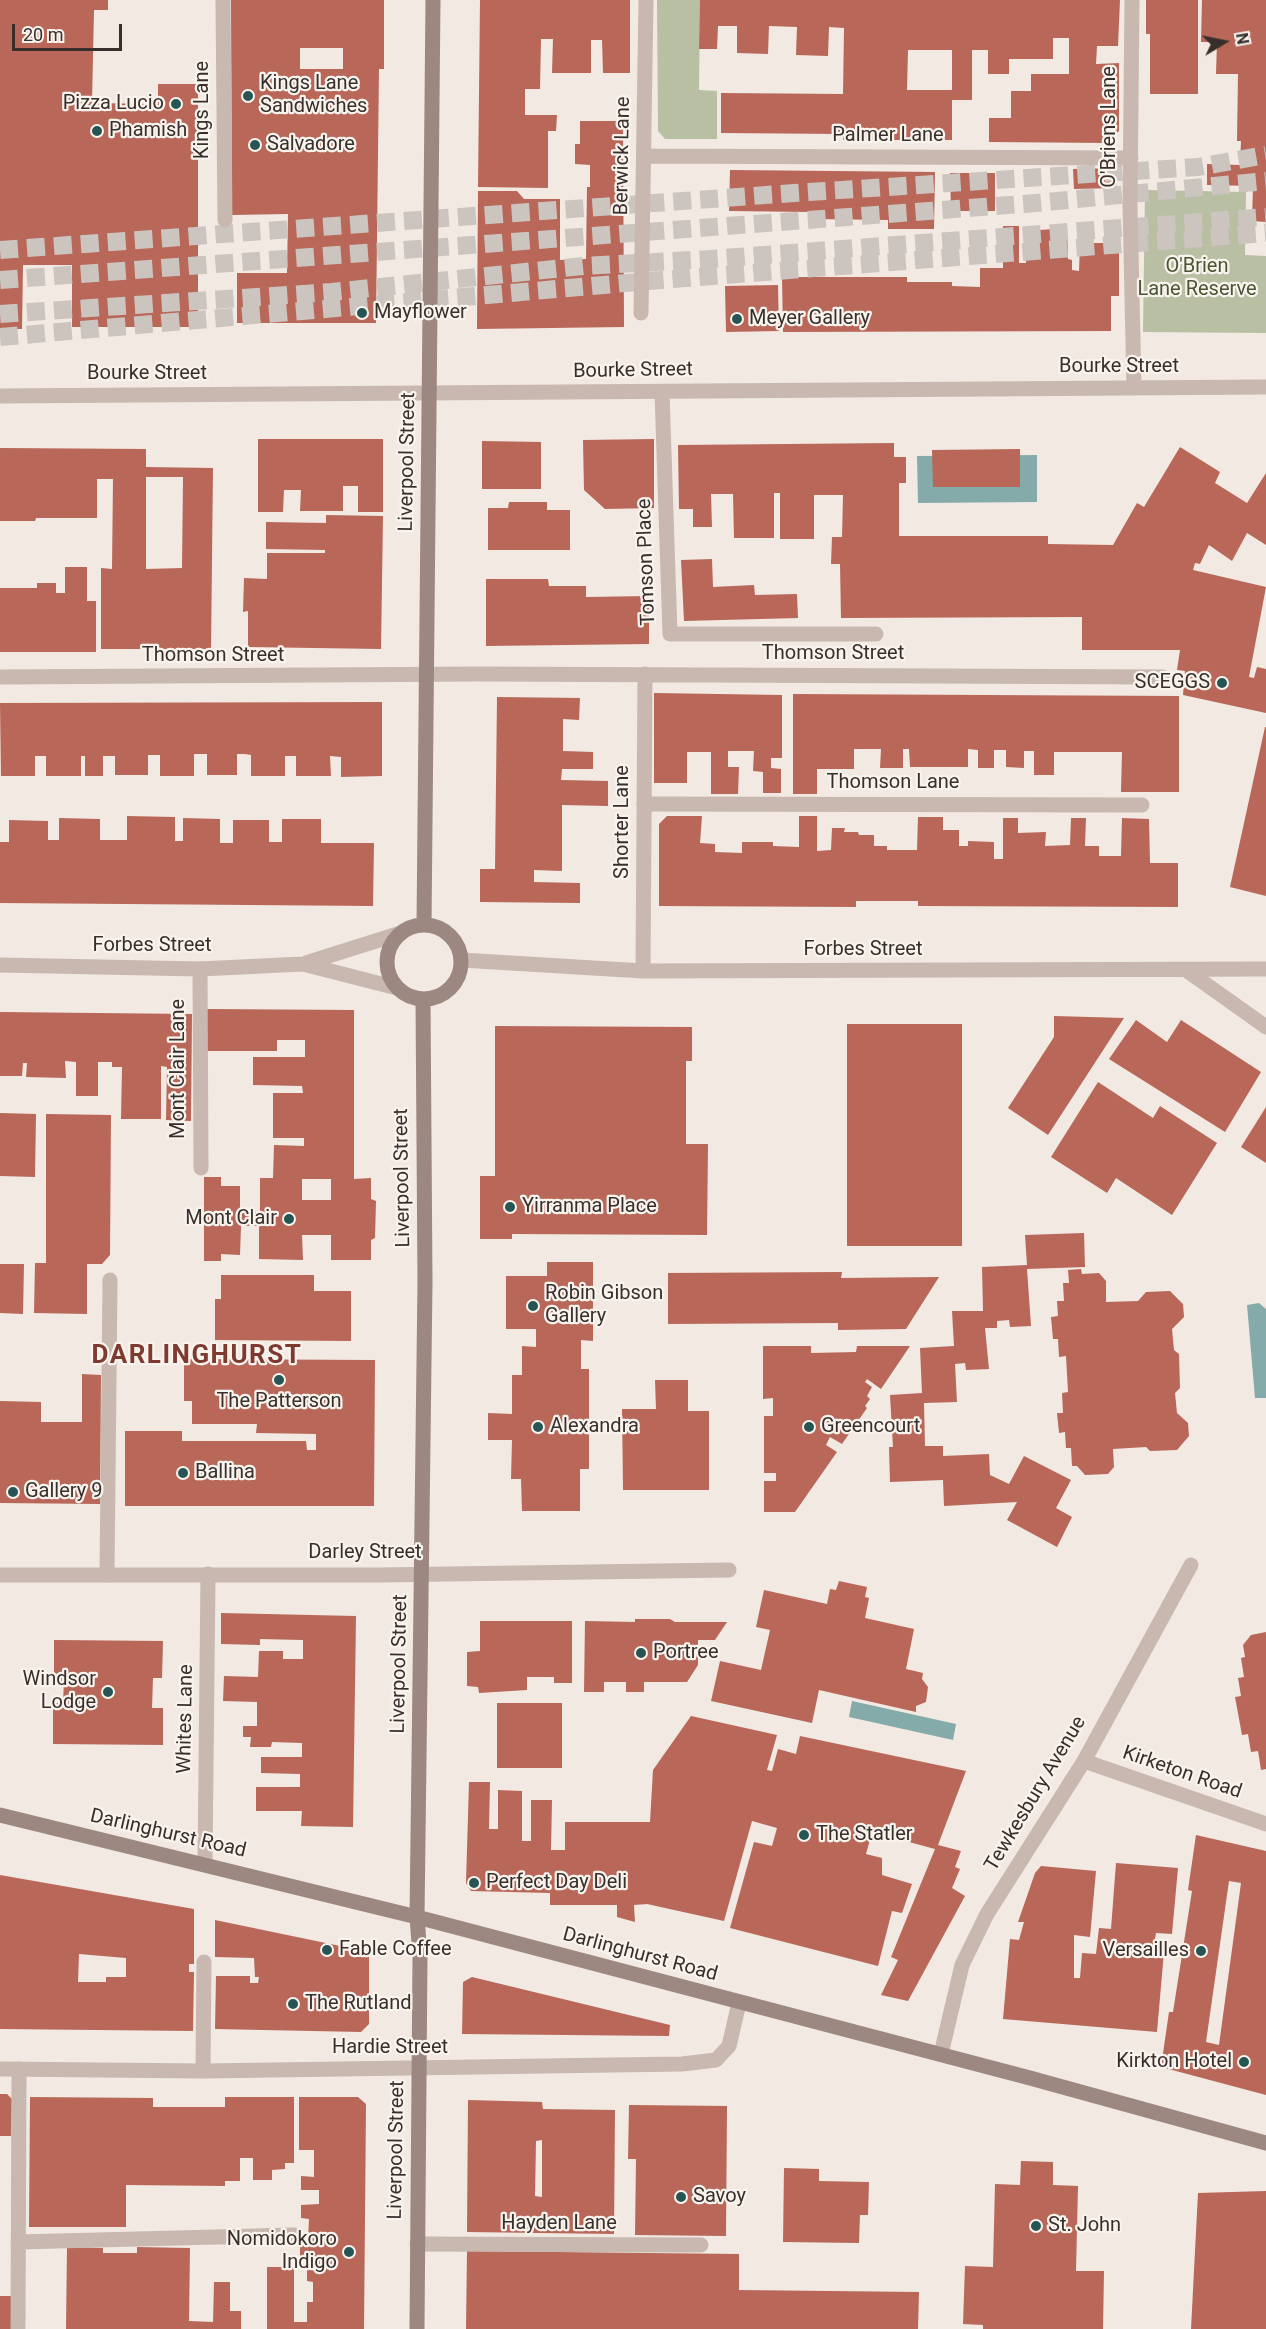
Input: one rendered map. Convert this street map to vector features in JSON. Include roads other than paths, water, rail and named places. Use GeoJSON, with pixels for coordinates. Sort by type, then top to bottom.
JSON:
{"type":"FeatureCollection","features":[{"type":"Feature","properties":{"kind":"street","name":"Kings Lane"},"geometry":{"type":"LineString","coordinates":[[223,0],[225,220]]}},
{"type":"Feature","properties":{"kind":"street","name":"Liverpool Street"},"geometry":{"type":"LineString","coordinates":[[424,925],[433,0]]}},
{"type":"Feature","properties":{"kind":"street","name":"Berwick Lane"},"geometry":{"type":"LineString","coordinates":[[641,313],[646,0]]}},
{"type":"Feature","properties":{"kind":"street","name":"O'Briens Lane"},"geometry":{"type":"LineString","coordinates":[[1132,0],[1131,255],[1134,388]]}},
{"type":"Feature","properties":{"kind":"street","name":"Palmer Lane"},"geometry":{"type":"LineString","coordinates":[[645,156],[1131,158]]}},
{"type":"Feature","properties":{"kind":"street","name":"Bourke Street"},"geometry":{"type":"LineString","coordinates":[[0,396],[430,395],[1266,387]]}},
{"type":"Feature","properties":{"kind":"street","name":"Tomson Place"},"geometry":{"type":"LineString","coordinates":[[662,392],[670,634],[876,634]]}},
{"type":"Feature","properties":{"kind":"street","name":"Thomson Street"},"geometry":{"type":"LineString","coordinates":[[0,677],[645,674],[1163,677]]}},
{"type":"Feature","properties":{"kind":"street","name":"Shorter Lane"},"geometry":{"type":"LineString","coordinates":[[643,971],[645,674]]}},
{"type":"Feature","properties":{"kind":"street","name":"Thomson Lane"},"geometry":{"type":"LineString","coordinates":[[644,804],[1142,804]]}},
{"type":"Feature","properties":{"kind":"street"},"geometry":{"type":"LineString","coordinates":[[424,925],[438,928],[450,935],[458,947],[461,960],[459,975],[451,988],[438,997],[423,999],[409,996],[397,988],[387,966],[393,942],[401,933],[412,927],[424,925]]}},
{"type":"Feature","properties":{"kind":"street","name":"Forbes Street"},"geometry":{"type":"LineString","coordinates":[[0,965],[200,969],[303,964],[401,933]]}},
{"type":"Feature","properties":{"kind":"street","name":"Forbes Street"},"geometry":{"type":"LineString","coordinates":[[461,960],[643,971],[1266,969]]}},
{"type":"Feature","properties":{"kind":"street","name":"Forbes Street"},"geometry":{"type":"LineString","coordinates":[[303,964],[397,988]]}},
{"type":"Feature","properties":{"kind":"street","name":"Mont Clair Lane"},"geometry":{"type":"LineString","coordinates":[[200,969],[201,1168]]}},
{"type":"Feature","properties":{"kind":"street"},"geometry":{"type":"LineString","coordinates":[[1186,970],[1266,1027]]}},
{"type":"Feature","properties":{"kind":"street","name":"Liverpool Street"},"geometry":{"type":"LineString","coordinates":[[417,2329],[420,1956],[417,1917],[425,1282],[423,999]]}},
{"type":"Feature","properties":{"kind":"street"},"geometry":{"type":"LineString","coordinates":[[107,1575],[110,1280]]}},
{"type":"Feature","properties":{"kind":"street","name":"Tewkesbury Avenue"},"geometry":{"type":"LineString","coordinates":[[941,2054],[962,1965],[987,1914],[1084,1761],[1191,1565]]}},
{"type":"Feature","properties":{"kind":"street","name":"Darley Street"},"geometry":{"type":"LineString","coordinates":[[0,1575],[422,1574],[729,1570]]}},
{"type":"Feature","properties":{"kind":"street","name":"Whites Lane"},"geometry":{"type":"LineString","coordinates":[[206,1863],[208,1574]]}},
{"type":"Feature","properties":{"kind":"street","name":"Kirketon Road"},"geometry":{"type":"LineString","coordinates":[[1084,1761],[1266,1824]]}},
{"type":"Feature","properties":{"kind":"street","name":"Darlinghurst Road"},"geometry":{"type":"LineString","coordinates":[[0,1815],[206,1863],[417,1917],[941,2054],[1266,2143]]}},
{"type":"Feature","properties":{"kind":"street"},"geometry":{"type":"LineString","coordinates":[[203,2071],[204,1962]]}},
{"type":"Feature","properties":{"kind":"street","name":"Hardie Street"},"geometry":{"type":"LineString","coordinates":[[0,2069],[203,2071],[682,2064],[716,2060],[729,2046],[740,2003]]}},
{"type":"Feature","properties":{"kind":"street"},"geometry":{"type":"LineString","coordinates":[[18,2329],[19,2069]]}},
{"type":"Feature","properties":{"kind":"street"},"geometry":{"type":"LineString","coordinates":[[18,2242],[295,2235]]}},
{"type":"Feature","properties":{"kind":"street","name":"Hayden Lane"},"geometry":{"type":"LineString","coordinates":[[417,2244],[701,2245]]}},
{"type":"Feature","properties":{"kind":"water"},"geometry":{"type":"Polygon","coordinates":[[[1037,455],[1037,502],[918,503],[917,456],[1037,455]]]}},
{"type":"Feature","properties":{"kind":"water"},"geometry":{"type":"Polygon","coordinates":[[[1259,1303],[1266,1309],[1266,1398],[1255,1398],[1247,1305],[1259,1303]]]}},
{"type":"Feature","properties":{"kind":"water"},"geometry":{"type":"Polygon","coordinates":[[[852,1701],[956,1724],[953,1740],[849,1717],[852,1701]]]}},
{"type":"Feature","properties":{"kind":"tunnel"},"geometry":{"type":"LineString","coordinates":[[0,250],[794,193],[1198,167],[1266,155]]}},
{"type":"Feature","properties":{"kind":"tunnel"},"geometry":{"type":"LineString","coordinates":[[0,280],[1036,203],[1266,181]]}},
{"type":"Feature","properties":{"kind":"tunnel"},"geometry":{"type":"LineString","coordinates":[[0,314],[332,292],[583,266],[711,259],[1266,217]]}},
{"type":"Feature","properties":{"kind":"tunnel"},"geometry":{"type":"LineString","coordinates":[[0,337],[661,280],[1266,233]]}},
{"type":"Feature","properties":{"kind":"place","name":"Kings Lane Sandwiches"},"geometry":{"type":"Point","coordinates":[248,96]}},
{"type":"Feature","properties":{"kind":"place","name":"Pizza Lucio"},"geometry":{"type":"Point","coordinates":[176,104]}},
{"type":"Feature","properties":{"kind":"place","name":"Phamish"},"geometry":{"type":"Point","coordinates":[97,131]}},
{"type":"Feature","properties":{"kind":"place","name":"Salvadore"},"geometry":{"type":"Point","coordinates":[255,145]}},
{"type":"Feature","properties":{"kind":"place","name":"Mayflower"},"geometry":{"type":"Point","coordinates":[362,313]}},
{"type":"Feature","properties":{"kind":"place","name":"Meyer Gallery"},"geometry":{"type":"Point","coordinates":[737,319]}},
{"type":"Feature","properties":{"kind":"place","name":"SCEGGS"},"geometry":{"type":"Point","coordinates":[1222,683]}},
{"type":"Feature","properties":{"kind":"place","name":"Yirranma Place"},"geometry":{"type":"Point","coordinates":[510,1207]}},
{"type":"Feature","properties":{"kind":"place","name":"Mont Clair"},"geometry":{"type":"Point","coordinates":[289,1219]}},
{"type":"Feature","properties":{"kind":"place","name":"Robin Gibson Gallery"},"geometry":{"type":"Point","coordinates":[533,1306]}},
{"type":"Feature","properties":{"kind":"place","name":"The Patterson"},"geometry":{"type":"Point","coordinates":[279,1380]}},
{"type":"Feature","properties":{"kind":"place","name":"Alexandra"},"geometry":{"type":"Point","coordinates":[538,1427]}},
{"type":"Feature","properties":{"kind":"place","name":"Greencourt"},"geometry":{"type":"Point","coordinates":[809,1427]}},
{"type":"Feature","properties":{"kind":"place","name":"Ballina"},"geometry":{"type":"Point","coordinates":[183,1473]}},
{"type":"Feature","properties":{"kind":"place","name":"Gallery 9"},"geometry":{"type":"Point","coordinates":[13,1492]}},
{"type":"Feature","properties":{"kind":"place","name":"Portree"},"geometry":{"type":"Point","coordinates":[641,1653]}},
{"type":"Feature","properties":{"kind":"place","name":"Windsor Lodge"},"geometry":{"type":"Point","coordinates":[108,1692]}},
{"type":"Feature","properties":{"kind":"place","name":"The Statler"},"geometry":{"type":"Point","coordinates":[804,1835]}},
{"type":"Feature","properties":{"kind":"place","name":"Perfect Day Deli"},"geometry":{"type":"Point","coordinates":[474,1883]}},
{"type":"Feature","properties":{"kind":"place","name":"Fable Coffee"},"geometry":{"type":"Point","coordinates":[327,1950]}},
{"type":"Feature","properties":{"kind":"place","name":"Versailles"},"geometry":{"type":"Point","coordinates":[1201,1951]}},
{"type":"Feature","properties":{"kind":"place","name":"The Rutland"},"geometry":{"type":"Point","coordinates":[293,2004]}},
{"type":"Feature","properties":{"kind":"place","name":"Kirkton Hotel"},"geometry":{"type":"Point","coordinates":[1244,2062]}},
{"type":"Feature","properties":{"kind":"place","name":"Savoy"},"geometry":{"type":"Point","coordinates":[681,2197]}},
{"type":"Feature","properties":{"kind":"place","name":"St. John"},"geometry":{"type":"Point","coordinates":[1036,2226]}},
{"type":"Feature","properties":{"kind":"place","name":"Nomidokoro Indigo"},"geometry":{"type":"Point","coordinates":[349,2252]}},
{"type":"Feature","properties":{"kind":"district","name":"DARLINGHURST"},"geometry":{"type":"Point","coordinates":[197,1356]}},
{"type":"Feature","properties":{"kind":"park label","name":"O'Brien Lane Reserve"},"geometry":{"type":"Point","coordinates":[1197,278]}}]}
